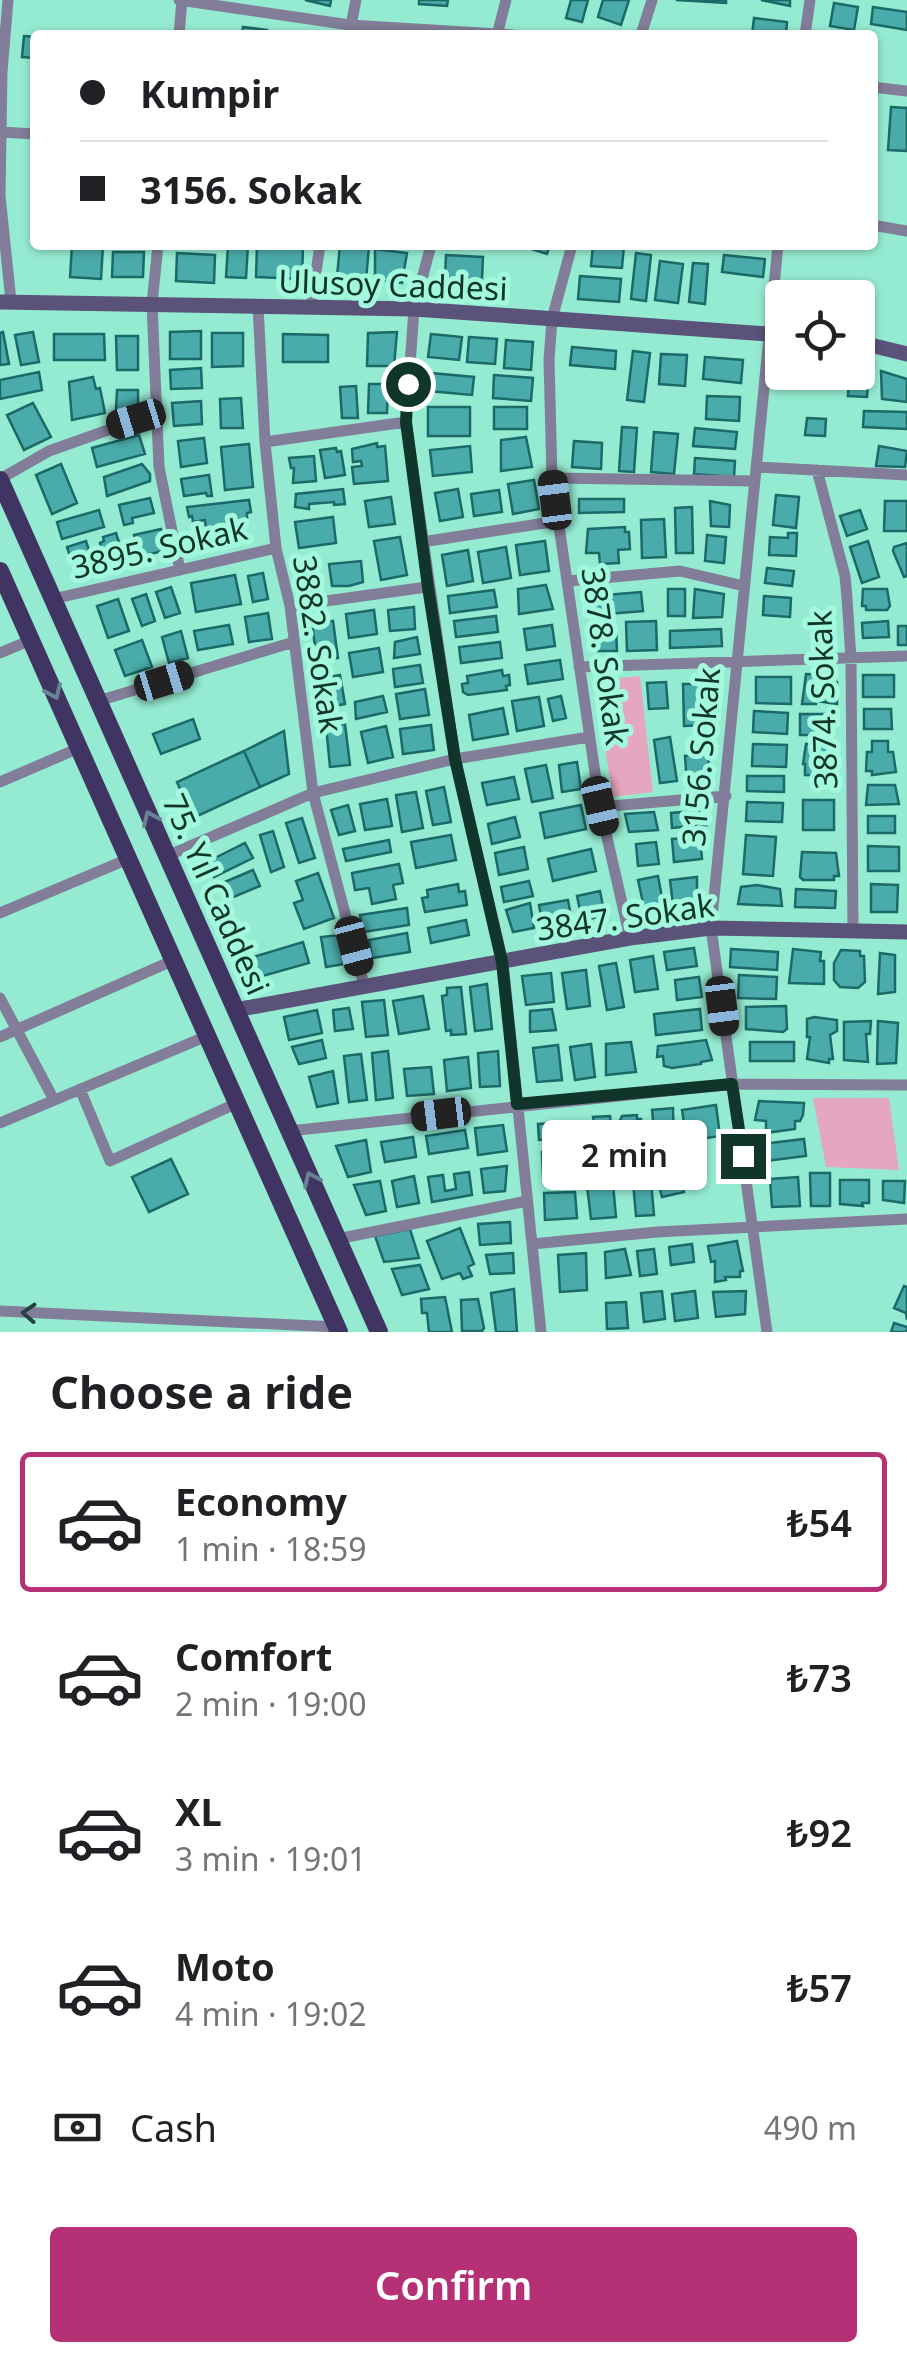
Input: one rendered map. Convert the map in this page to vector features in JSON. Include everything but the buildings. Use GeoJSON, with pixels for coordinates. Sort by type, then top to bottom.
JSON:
{"type":"FeatureCollection","features":[{"type":"Feature","properties":{"kind":"main road","name":"75. Yıl Caddesi"},"geometry":{"type":"LineString","coordinates":[[0,479],[378,1332]]}},
{"type":"Feature","properties":{"kind":"main road","name":"75. Yıl Caddesi"},"geometry":{"type":"LineString","coordinates":[[0,571],[338,1330]]}},
{"type":"Feature","properties":{"kind":"street"},"geometry":{"type":"LineString","coordinates":[[5,302],[0,196],[1,72],[8,0]]}},
{"type":"Feature","properties":{"kind":"street"},"geometry":{"type":"LineString","coordinates":[[179,30],[181,0],[350,30],[356,0]]}},
{"type":"Feature","properties":{"kind":"street"},"geometry":{"type":"LineString","coordinates":[[498,30],[506,0]]}},
{"type":"Feature","properties":{"kind":"street"},"geometry":{"type":"LineString","coordinates":[[643,30],[652,0]]}},
{"type":"Feature","properties":{"kind":"street"},"geometry":{"type":"LineString","coordinates":[[806,30],[810,0]]}},
{"type":"Feature","properties":{"kind":"street"},"geometry":{"type":"LineString","coordinates":[[878,88],[907,92]]}},
{"type":"Feature","properties":{"kind":"street"},"geometry":{"type":"LineString","coordinates":[[1,132],[30,134]]}},
{"type":"Feature","properties":{"kind":"street"},"geometry":{"type":"LineString","coordinates":[[878,226],[907,230]]}},
{"type":"Feature","properties":{"kind":"street"},"geometry":{"type":"LineString","coordinates":[[157,250],[152,304],[159,468],[180,570]]}},
{"type":"Feature","properties":{"kind":"street"},"geometry":{"type":"LineString","coordinates":[[311,306],[319,250]]}},
{"type":"Feature","properties":{"kind":"street"},"geometry":{"type":"LineString","coordinates":[[430,250],[414,309],[406,422],[455,759],[502,962],[541,1332]]}},
{"type":"Feature","properties":{"kind":"street","name":"3878. Sokak"},"geometry":{"type":"LineString","coordinates":[[571,250],[552,319],[552,478],[600,806],[630,938]]}},
{"type":"Feature","properties":{"kind":"street","name":"3156. Sokak"},"geometry":{"type":"LineString","coordinates":[[777,280],[778,250]]}},
{"type":"Feature","properties":{"kind":"street","name":"Ulusoy Caddesi"},"geometry":{"type":"LineString","coordinates":[[5,302],[414,309],[765,333]]}},
{"type":"Feature","properties":{"kind":"street","name":"3882. Sokak"},"geometry":{"type":"LineString","coordinates":[[258,306],[265,442],[276,548],[290,606],[313,793],[364,985]]}},
{"type":"Feature","properties":{"kind":"street"},"geometry":{"type":"LineString","coordinates":[[875,346],[907,354]]}},
{"type":"Feature","properties":{"kind":"street","name":"3156. Sokak"},"geometry":{"type":"LineString","coordinates":[[767,1332],[712,928],[744,586],[768,390]]}},
{"type":"Feature","properties":{"kind":"street"},"geometry":{"type":"LineString","coordinates":[[0,479],[48,452],[156,413]]}},
{"type":"Feature","properties":{"kind":"street"},"geometry":{"type":"LineString","coordinates":[[265,442],[406,422]]}},
{"type":"Feature","properties":{"kind":"street"},"geometry":{"type":"LineString","coordinates":[[757,467],[907,475]]}},
{"type":"Feature","properties":{"kind":"street","name":"3874. Sokak"},"geometry":{"type":"LineString","coordinates":[[817,470],[844,576],[852,659],[853,931]]}},
{"type":"Feature","properties":{"kind":"street"},"geometry":{"type":"LineString","coordinates":[[552,478],[755,481]]}},
{"type":"Feature","properties":{"kind":"street"},"geometry":{"type":"LineString","coordinates":[[422,542],[558,522]]}},
{"type":"Feature","properties":{"kind":"street","name":"3895. Sokak"},"geometry":{"type":"LineString","coordinates":[[53,599],[276,548]]}},
{"type":"Feature","properties":{"kind":"street"},"geometry":{"type":"LineString","coordinates":[[568,581],[680,571],[744,586]]}},
{"type":"Feature","properties":{"kind":"street"},"geometry":{"type":"LineString","coordinates":[[290,606],[428,587]]}},
{"type":"Feature","properties":{"kind":"street"},"geometry":{"type":"LineString","coordinates":[[0,654],[30,640]]}},
{"type":"Feature","properties":{"kind":"street"},"geometry":{"type":"LineString","coordinates":[[98,701],[294,642]]}},
{"type":"Feature","properties":{"kind":"street"},"geometry":{"type":"LineString","coordinates":[[579,667],[907,656]]}},
{"type":"Feature","properties":{"kind":"street"},"geometry":{"type":"LineString","coordinates":[[168,856],[313,793],[455,759],[589,737]]}},
{"type":"Feature","properties":{"kind":"street"},"geometry":{"type":"LineString","coordinates":[[0,782],[79,748]]}},
{"type":"Feature","properties":{"kind":"street"},"geometry":{"type":"LineString","coordinates":[[600,806],[726,796]]}},
{"type":"Feature","properties":{"kind":"street"},"geometry":{"type":"LineString","coordinates":[[0,913],[128,858]]}},
{"type":"Feature","properties":{"kind":"street","name":"3847. Sokak"},"geometry":{"type":"LineString","coordinates":[[236,1010],[630,938],[712,928],[907,932]]}},
{"type":"Feature","properties":{"kind":"street"},"geometry":{"type":"LineString","coordinates":[[0,1037],[174,960]]}},
{"type":"Feature","properties":{"kind":"street"},"geometry":{"type":"LineString","coordinates":[[0,998],[54,1100]]}},
{"type":"Feature","properties":{"kind":"street"},"geometry":{"type":"LineString","coordinates":[[0,1123],[207,1036]]}},
{"type":"Feature","properties":{"kind":"street"},"geometry":{"type":"LineString","coordinates":[[290,1131],[732,1084],[907,1085]]}},
{"type":"Feature","properties":{"kind":"street"},"geometry":{"type":"LineString","coordinates":[[80,1089],[110,1161],[237,1104]]}},
{"type":"Feature","properties":{"kind":"street"},"geometry":{"type":"LineString","coordinates":[[338,1239],[528,1201]]}},
{"type":"Feature","properties":{"kind":"street"},"geometry":{"type":"LineString","coordinates":[[532,1244],[907,1220]]}},
{"type":"Feature","properties":{"kind":"street"},"geometry":{"type":"LineString","coordinates":[[0,1311],[338,1330]]}},
{"type":"Feature","properties":{"kind":"shaded area"},"geometry":{"type":"Polygon","coordinates":[[[640,676],[653,792],[613,797],[594,681],[640,676]]]}},
{"type":"Feature","properties":{"kind":"shaded area"},"geometry":{"type":"Polygon","coordinates":[[[813,1098],[889,1098],[899,1170],[826,1167],[813,1098]]]}},
{"type":"Feature","properties":{"kind":"route"},"geometry":{"type":"LineString","coordinates":[[408,384],[406,422],[428,587],[469,830],[502,962],[517,1104],[732,1084],[743,1156]]}}]}
